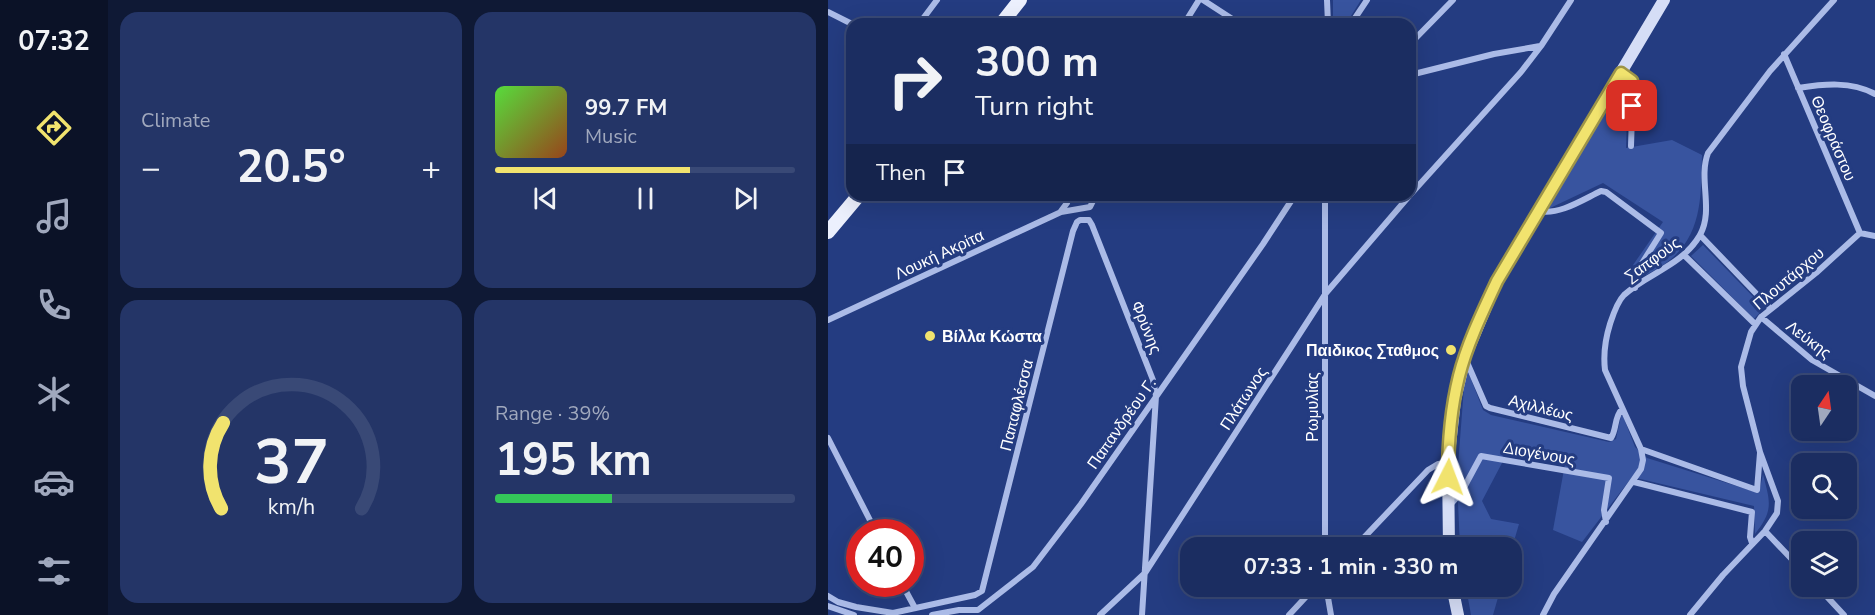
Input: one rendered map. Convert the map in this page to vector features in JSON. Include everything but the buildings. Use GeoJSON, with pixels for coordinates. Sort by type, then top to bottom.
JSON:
{"type":"FeatureCollection","features":[{"type":"Feature","properties":{"kind":"main road"},"geometry":{"type":"LineString","coordinates":[[1006,18],[1020,0]]}},
{"type":"Feature","properties":{"kind":"main road"},"geometry":{"type":"LineString","coordinates":[[828,231],[854,201]]}},
{"type":"Feature","properties":{"kind":"street"},"geometry":{"type":"LineString","coordinates":[[924,18],[937,0]]}},
{"type":"Feature","properties":{"kind":"street"},"geometry":{"type":"LineString","coordinates":[[1188,18],[1201,0],[1230,18]]}},
{"type":"Feature","properties":{"kind":"street"},"geometry":{"type":"LineString","coordinates":[[1327,0],[1328,18]]}},
{"type":"Feature","properties":{"kind":"street"},"geometry":{"type":"LineString","coordinates":[[1356,18],[1367,0]]}},
{"type":"Feature","properties":{"kind":"street"},"geometry":{"type":"LineString","coordinates":[[1416,38],[1454,0]]}},
{"type":"Feature","properties":{"kind":"street","name":"Πλάτωνος"},"geometry":{"type":"LineString","coordinates":[[1416,188],[1521,72],[1571,0]]}},
{"type":"Feature","properties":{"kind":"street"},"geometry":{"type":"LineString","coordinates":[[1449,537],[1448,463],[1455,400],[1465,357],[1497,281],[1664,0]]}},
{"type":"Feature","properties":{"kind":"street","name":"Σαπφούς"},"geometry":{"type":"LineString","coordinates":[[1641,449],[1605,369],[1604,347],[1618,304],[1623,296],[1684,255],[1700,235],[1705,215],[1707,156],[1784,54],[1833,0]]}},
{"type":"Feature","properties":{"kind":"street"},"geometry":{"type":"LineString","coordinates":[[828,12],[846,21]]}},
{"type":"Feature","properties":{"kind":"street"},"geometry":{"type":"LineString","coordinates":[[1416,74],[1494,54],[1541,46]]}},
{"type":"Feature","properties":{"kind":"street","name":"Θεοφράστου"},"geometry":{"type":"LineString","coordinates":[[1784,54],[1860,233]]}},
{"type":"Feature","properties":{"kind":"street"},"geometry":{"type":"LineString","coordinates":[[1621,73],[1632,81],[1633,86],[1631,146]]}},
{"type":"Feature","properties":{"kind":"street"},"geometry":{"type":"LineString","coordinates":[[1798,88],[1839,84],[1857,87],[1875,94]]}},
{"type":"Feature","properties":{"kind":"street"},"geometry":{"type":"LineString","coordinates":[[1539,211],[1549,213],[1557,211],[1601,191],[1606,192],[1661,233],[1634,276],[1635,288]]}},
{"type":"Feature","properties":{"kind":"street"},"geometry":{"type":"LineString","coordinates":[[1060,212],[1068,201]]}},
{"type":"Feature","properties":{"kind":"street"},"geometry":{"type":"LineString","coordinates":[[1083,219],[1082,209],[1090,207],[1093,201]]}},
{"type":"Feature","properties":{"kind":"street","name":"Παπανδρέου Γ."},"geometry":{"type":"LineString","coordinates":[[977,612],[1025,575],[1042,557],[1291,201]]}},
{"type":"Feature","properties":{"kind":"street","name":"Ρωμυλίας"},"geometry":{"type":"LineString","coordinates":[[1325,201],[1325,537]]}},
{"type":"Feature","properties":{"kind":"street","name":"Πλάτωνος"},"geometry":{"type":"LineString","coordinates":[[1100,615],[1145,573],[1326,293],[1405,201]]}},
{"type":"Feature","properties":{"kind":"street","name":"Λουκή Ακρίτα"},"geometry":{"type":"LineString","coordinates":[[828,320],[1060,212],[1082,209]]}},
{"type":"Feature","properties":{"kind":"street","name":"Φρύνης"},"geometry":{"type":"LineString","coordinates":[[1083,219],[1089,220],[1092,225],[1153,380],[1156,396],[1142,615]]}},
{"type":"Feature","properties":{"kind":"street","name":"Παπαφλέσσα"},"geometry":{"type":"LineString","coordinates":[[984,586],[1073,231],[1077,222],[1083,219]]}},
{"type":"Feature","properties":{"kind":"street"},"geometry":{"type":"LineString","coordinates":[[1860,233],[1875,236]]}},
{"type":"Feature","properties":{"kind":"street","name":"Πλουτάρχου"},"geometry":{"type":"LineString","coordinates":[[1690,615],[1765,531],[1777,513],[1778,501],[1760,452],[1743,386],[1741,367],[1744,350],[1755,324],[1860,233]]}},
{"type":"Feature","properties":{"kind":"street","name":"Λεύκης"},"geometry":{"type":"LineString","coordinates":[[1700,235],[1771,309]]}},
{"type":"Feature","properties":{"kind":"street"},"geometry":{"type":"LineString","coordinates":[[1684,255],[1755,324]]}},
{"type":"Feature","properties":{"kind":"street","name":"Λεύκης"},"geometry":{"type":"LineString","coordinates":[[1761,317],[1812,360],[1875,396]]}},
{"type":"Feature","properties":{"kind":"street","name":"Αχιλλέως"},"geometry":{"type":"LineString","coordinates":[[1465,357],[1486,406],[1490,408],[1611,438],[1614,435],[1618,413],[1622,409]]}},
{"type":"Feature","properties":{"kind":"street"},"geometry":{"type":"LineString","coordinates":[[828,438],[869,519]]}},
{"type":"Feature","properties":{"kind":"street"},"geometry":{"type":"LineString","coordinates":[[1543,615],[1554,594],[1635,482],[1643,460],[1641,449],[1756,490],[1760,452]]}},
{"type":"Feature","properties":{"kind":"street","name":"Διογένους"},"geometry":{"type":"LineString","coordinates":[[1448,506],[1461,493],[1481,456],[1610,478],[1605,510],[1606,522]]}},
{"type":"Feature","properties":{"kind":"street"},"geometry":{"type":"LineString","coordinates":[[1364,537],[1428,470],[1438,464],[1448,463]]}},
{"type":"Feature","properties":{"kind":"street"},"geometry":{"type":"LineString","coordinates":[[1635,482],[1752,512],[1750,537],[1752,543]]}},
{"type":"Feature","properties":{"kind":"street"},"geometry":{"type":"LineString","coordinates":[[1765,531],[1791,558]]}},
{"type":"Feature","properties":{"kind":"street"},"geometry":{"type":"LineString","coordinates":[[828,596],[838,602],[862,609],[891,614],[979,594],[984,586],[992,593],[1000,593]]}},
{"type":"Feature","properties":{"kind":"street"},"geometry":{"type":"LineString","coordinates":[[909,597],[915,608]]}},
{"type":"Feature","properties":{"kind":"street"},"geometry":{"type":"LineString","coordinates":[[963,597],[977,612]]}},
{"type":"Feature","properties":{"kind":"street"},"geometry":{"type":"LineString","coordinates":[[1289,615],[1306,597]]}},
{"type":"Feature","properties":{"kind":"street"},"geometry":{"type":"LineString","coordinates":[[1328,597],[1331,615]]}},
{"type":"Feature","properties":{"kind":"street"},"geometry":{"type":"LineString","coordinates":[[1454,597],[1458,615]]}},
{"type":"Feature","properties":{"kind":"street"},"geometry":{"type":"LineString","coordinates":[[1827,597],[1844,615]]}},
{"type":"Feature","properties":{"kind":"street"},"geometry":{"type":"LineString","coordinates":[[828,606],[854,615]]}},
{"type":"Feature","properties":{"kind":"street"},"geometry":{"type":"LineString","coordinates":[[932,615],[959,610],[977,612]]}},
{"type":"Feature","properties":{"kind":"shaded area"},"geometry":{"type":"Polygon","coordinates":[[[1333,0],[1361,0],[1350,18],[1333,18],[1333,0]]]}},
{"type":"Feature","properties":{"kind":"shaded area"},"geometry":{"type":"Polygon","coordinates":[[[1622,82],[1628,90],[1626,148],[1672,140],[1702,155],[1698,212],[1689,238],[1670,260],[1646,275],[1633,265],[1663,222],[1603,183],[1548,209],[1622,82]]]}},
{"type":"Feature","properties":{"kind":"shaded area"},"geometry":{"type":"Polygon","coordinates":[[[1703,245],[1764,308],[1754,319],[1691,256],[1703,245]]]}},
{"type":"Feature","properties":{"kind":"shaded area"},"geometry":{"type":"Polygon","coordinates":[[[1465,374],[1469,374],[1483,410],[1491,415],[1609,442],[1616,439],[1621,416],[1623,416],[1635,447],[1647,458],[1759,493],[1763,474],[1769,506],[1755,534],[1754,506],[1632,477],[1582,542],[1553,530],[1565,464],[1503,454],[1502,463],[1482,501],[1491,519],[1519,524],[1515,537],[1460,537],[1457,479],[1465,374]]]}},
{"type":"Feature","properties":{"kind":"shaded area"},"geometry":{"type":"Polygon","coordinates":[[[1468,597],[1498,597],[1493,615],[1471,615],[1468,597]]]}},
{"type":"Feature","properties":{"kind":"place","name":"Βίλλα Κώστα"},"geometry":{"type":"Point","coordinates":[930,336]}},
{"type":"Feature","properties":{"kind":"place","name":"Παιδικος Σταθμος"},"geometry":{"type":"Point","coordinates":[1451,350]}},
{"type":"Feature","properties":{"kind":"route"},"geometry":{"type":"LineString","coordinates":[[1448,477],[1459,376],[1497,281],[1621,73],[1632,81],[1632,106]]}}]}
